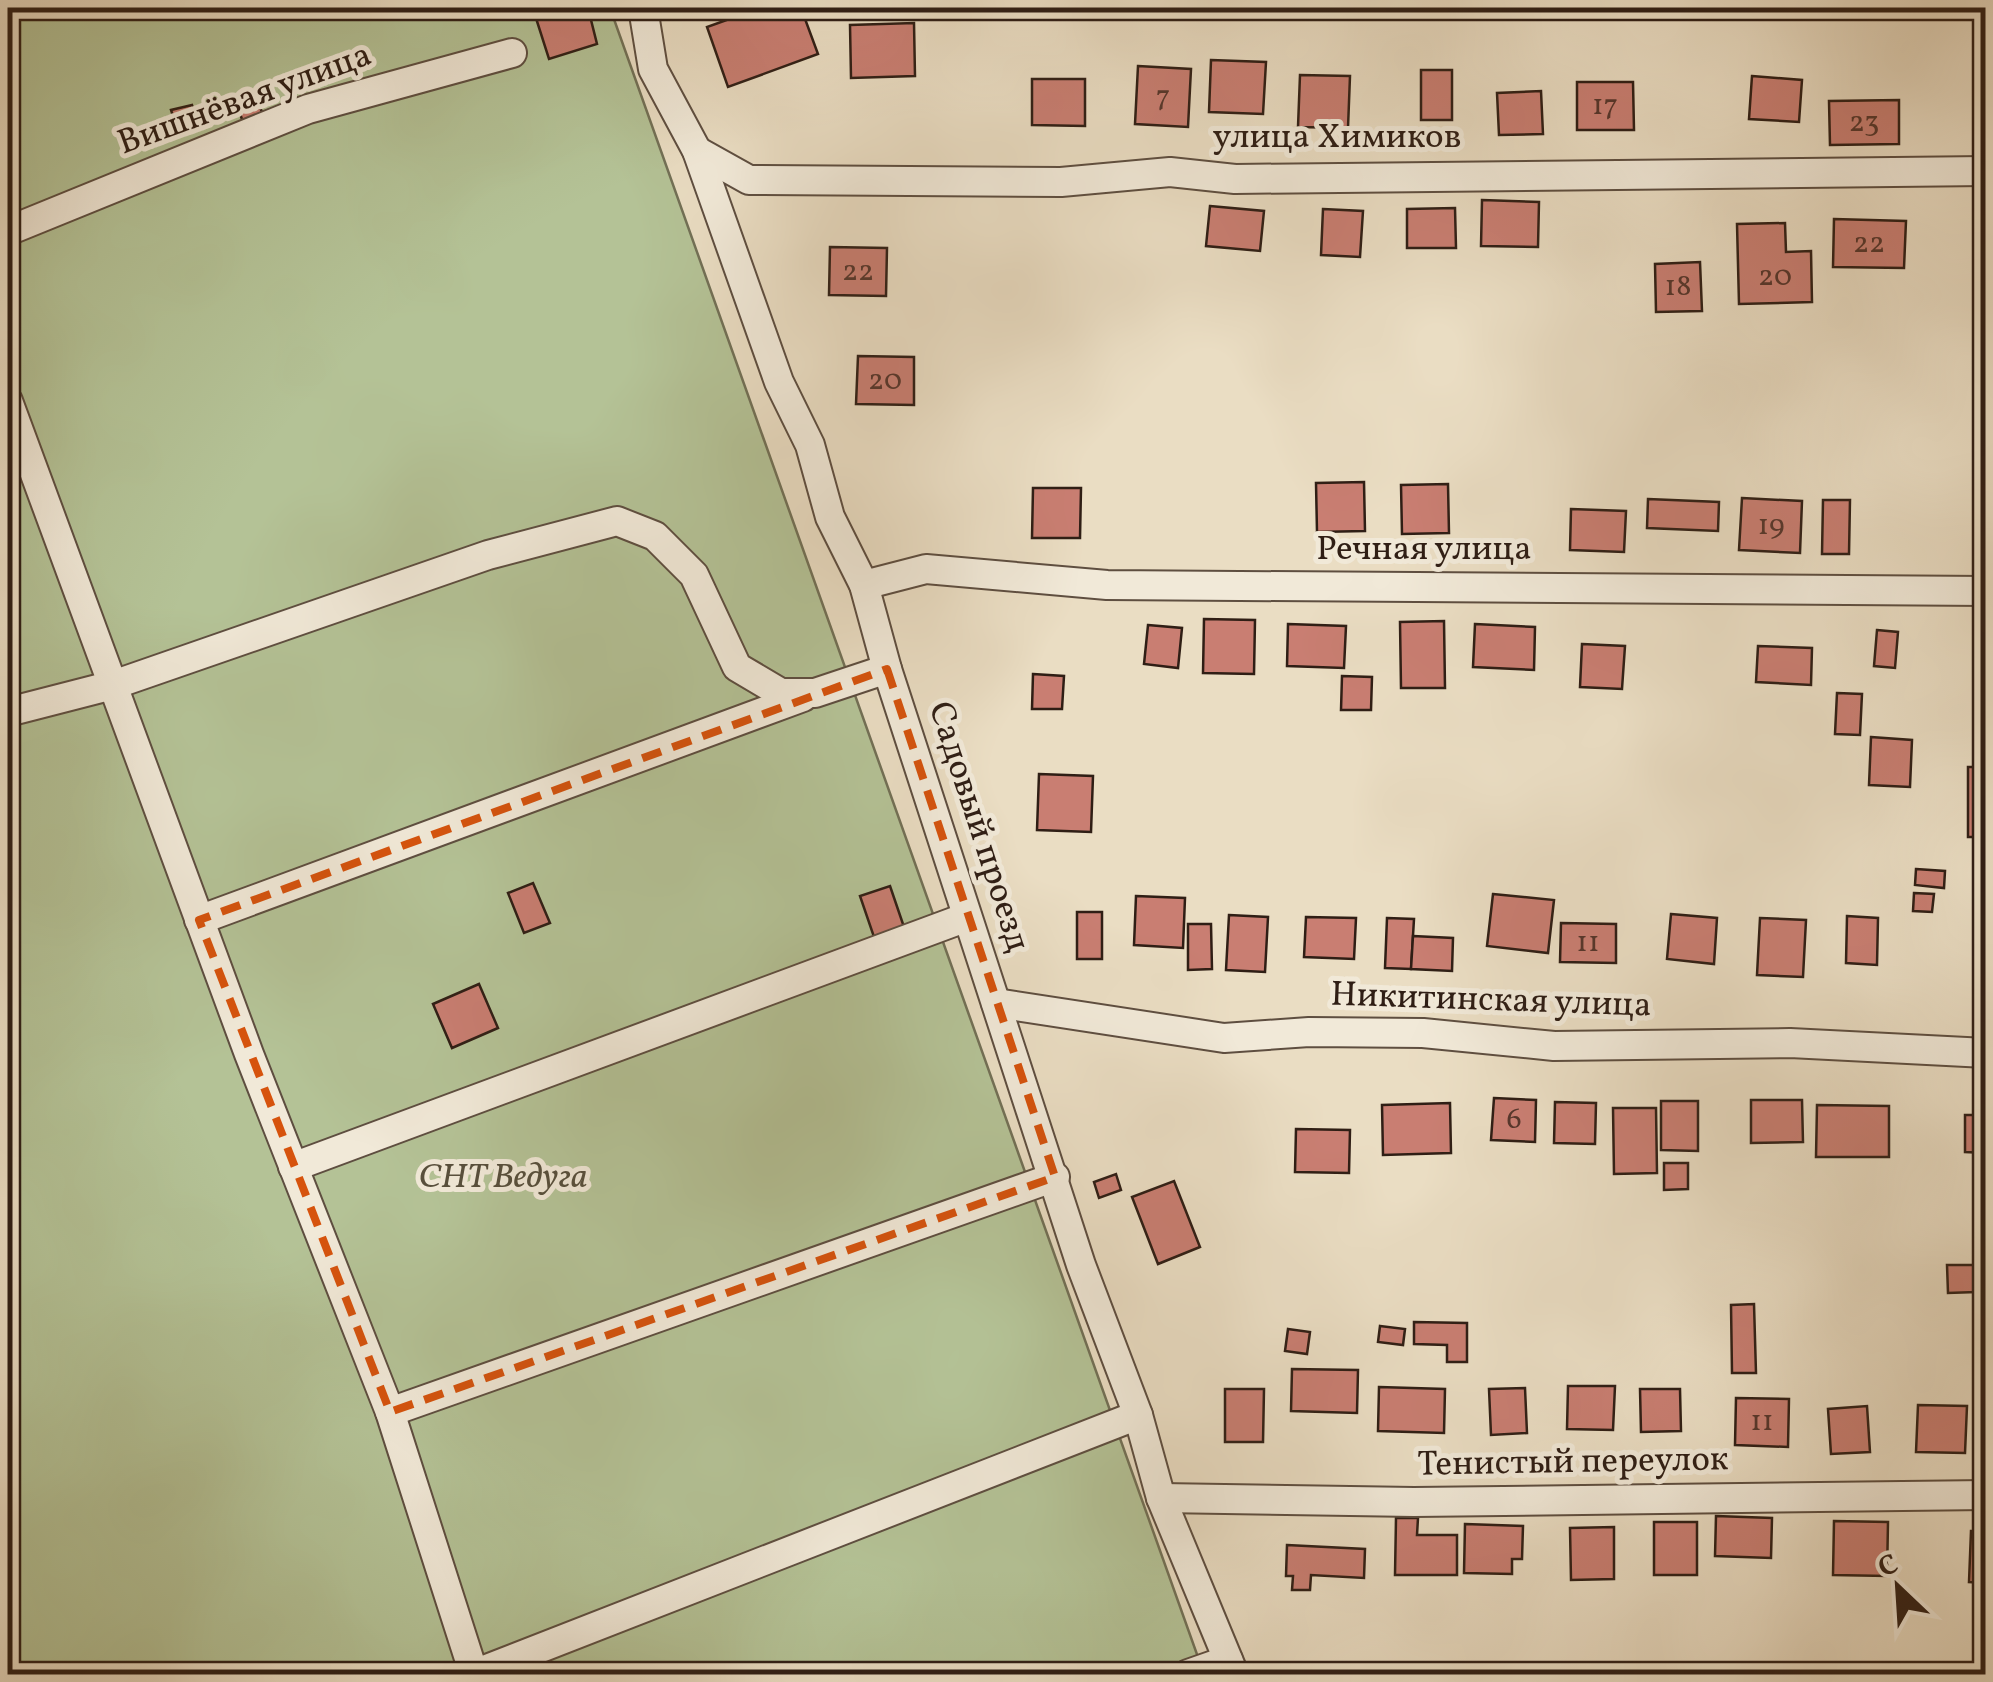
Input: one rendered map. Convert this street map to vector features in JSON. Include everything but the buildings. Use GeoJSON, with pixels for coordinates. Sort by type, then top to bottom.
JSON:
{"type":"FeatureCollection","features":[{"type":"Feature","properties":{"kind":"street","name":"Садовый проезд"},"geometry":{"type":"LineString","coordinates":[[643,8],[653,68],[697,151],[778,382],[810,445],[830,517],[864,585],[887,668],[1056,1177],[1081,1265],[1138,1414],[1161,1498],[1231,1667]]}},
{"type":"Feature","properties":{"kind":"street","name":"Вишнёвая улица"},"geometry":{"type":"LineString","coordinates":[[8,230],[308,109],[512,53]]}},
{"type":"Feature","properties":{"kind":"street","name":"улица Химиков"},"geometry":{"type":"LineString","coordinates":[[697,151],[748,180],[1061,182],[1170,172],[1235,180],[1986,171]]}},
{"type":"Feature","properties":{"kind":"street"},"geometry":{"type":"LineString","coordinates":[[8,400],[18,458],[112,685],[390,1412],[474,1674],[1138,1414]]}},
{"type":"Feature","properties":{"kind":"street"},"geometry":{"type":"LineString","coordinates":[[8,712],[112,685],[488,555],[617,521],[655,536],[694,575],[736,667],[781,694],[815,693]]}},
{"type":"Feature","properties":{"kind":"street","name":"Речная улица"},"geometry":{"type":"LineString","coordinates":[[864,585],[926,568],[1108,586],[1986,591]]}},
{"type":"Feature","properties":{"kind":"street"},"geometry":{"type":"LineString","coordinates":[[199,920],[887,668]]}},
{"type":"Feature","properties":{"kind":"street"},"geometry":{"type":"LineString","coordinates":[[294,1168],[967,917]]}},
{"type":"Feature","properties":{"kind":"street","name":"Никитинская улица"},"geometry":{"type":"LineString","coordinates":[[996,1002],[1224,1038],[1309,1032],[1423,1033],[1554,1046],[1790,1042],[1986,1052]]}},
{"type":"Feature","properties":{"kind":"street"},"geometry":{"type":"LineString","coordinates":[[390,1412],[1056,1177]]}},
{"type":"Feature","properties":{"kind":"street","name":"Тенистый переулок"},"geometry":{"type":"LineString","coordinates":[[1161,1498],[1414,1502],[1986,1495]]}},
{"type":"Feature","properties":{"kind":"street"},"geometry":{"type":"LineString","coordinates":[[1188,1674],[1231,1667]]}},
{"type":"Feature","properties":{"kind":"highlighted area"},"geometry":{"type":"Polygon","coordinates":[[[887,669],[1055,1177],[390,1412],[199,920],[887,669]]]}},
{"type":"Feature","properties":{"kind":"green space","name":"СНТ Ведуга"},"geometry":{"type":"Polygon","coordinates":[[[8,8],[610,8],[1204,1674],[8,1674],[8,8]]]}}]}
